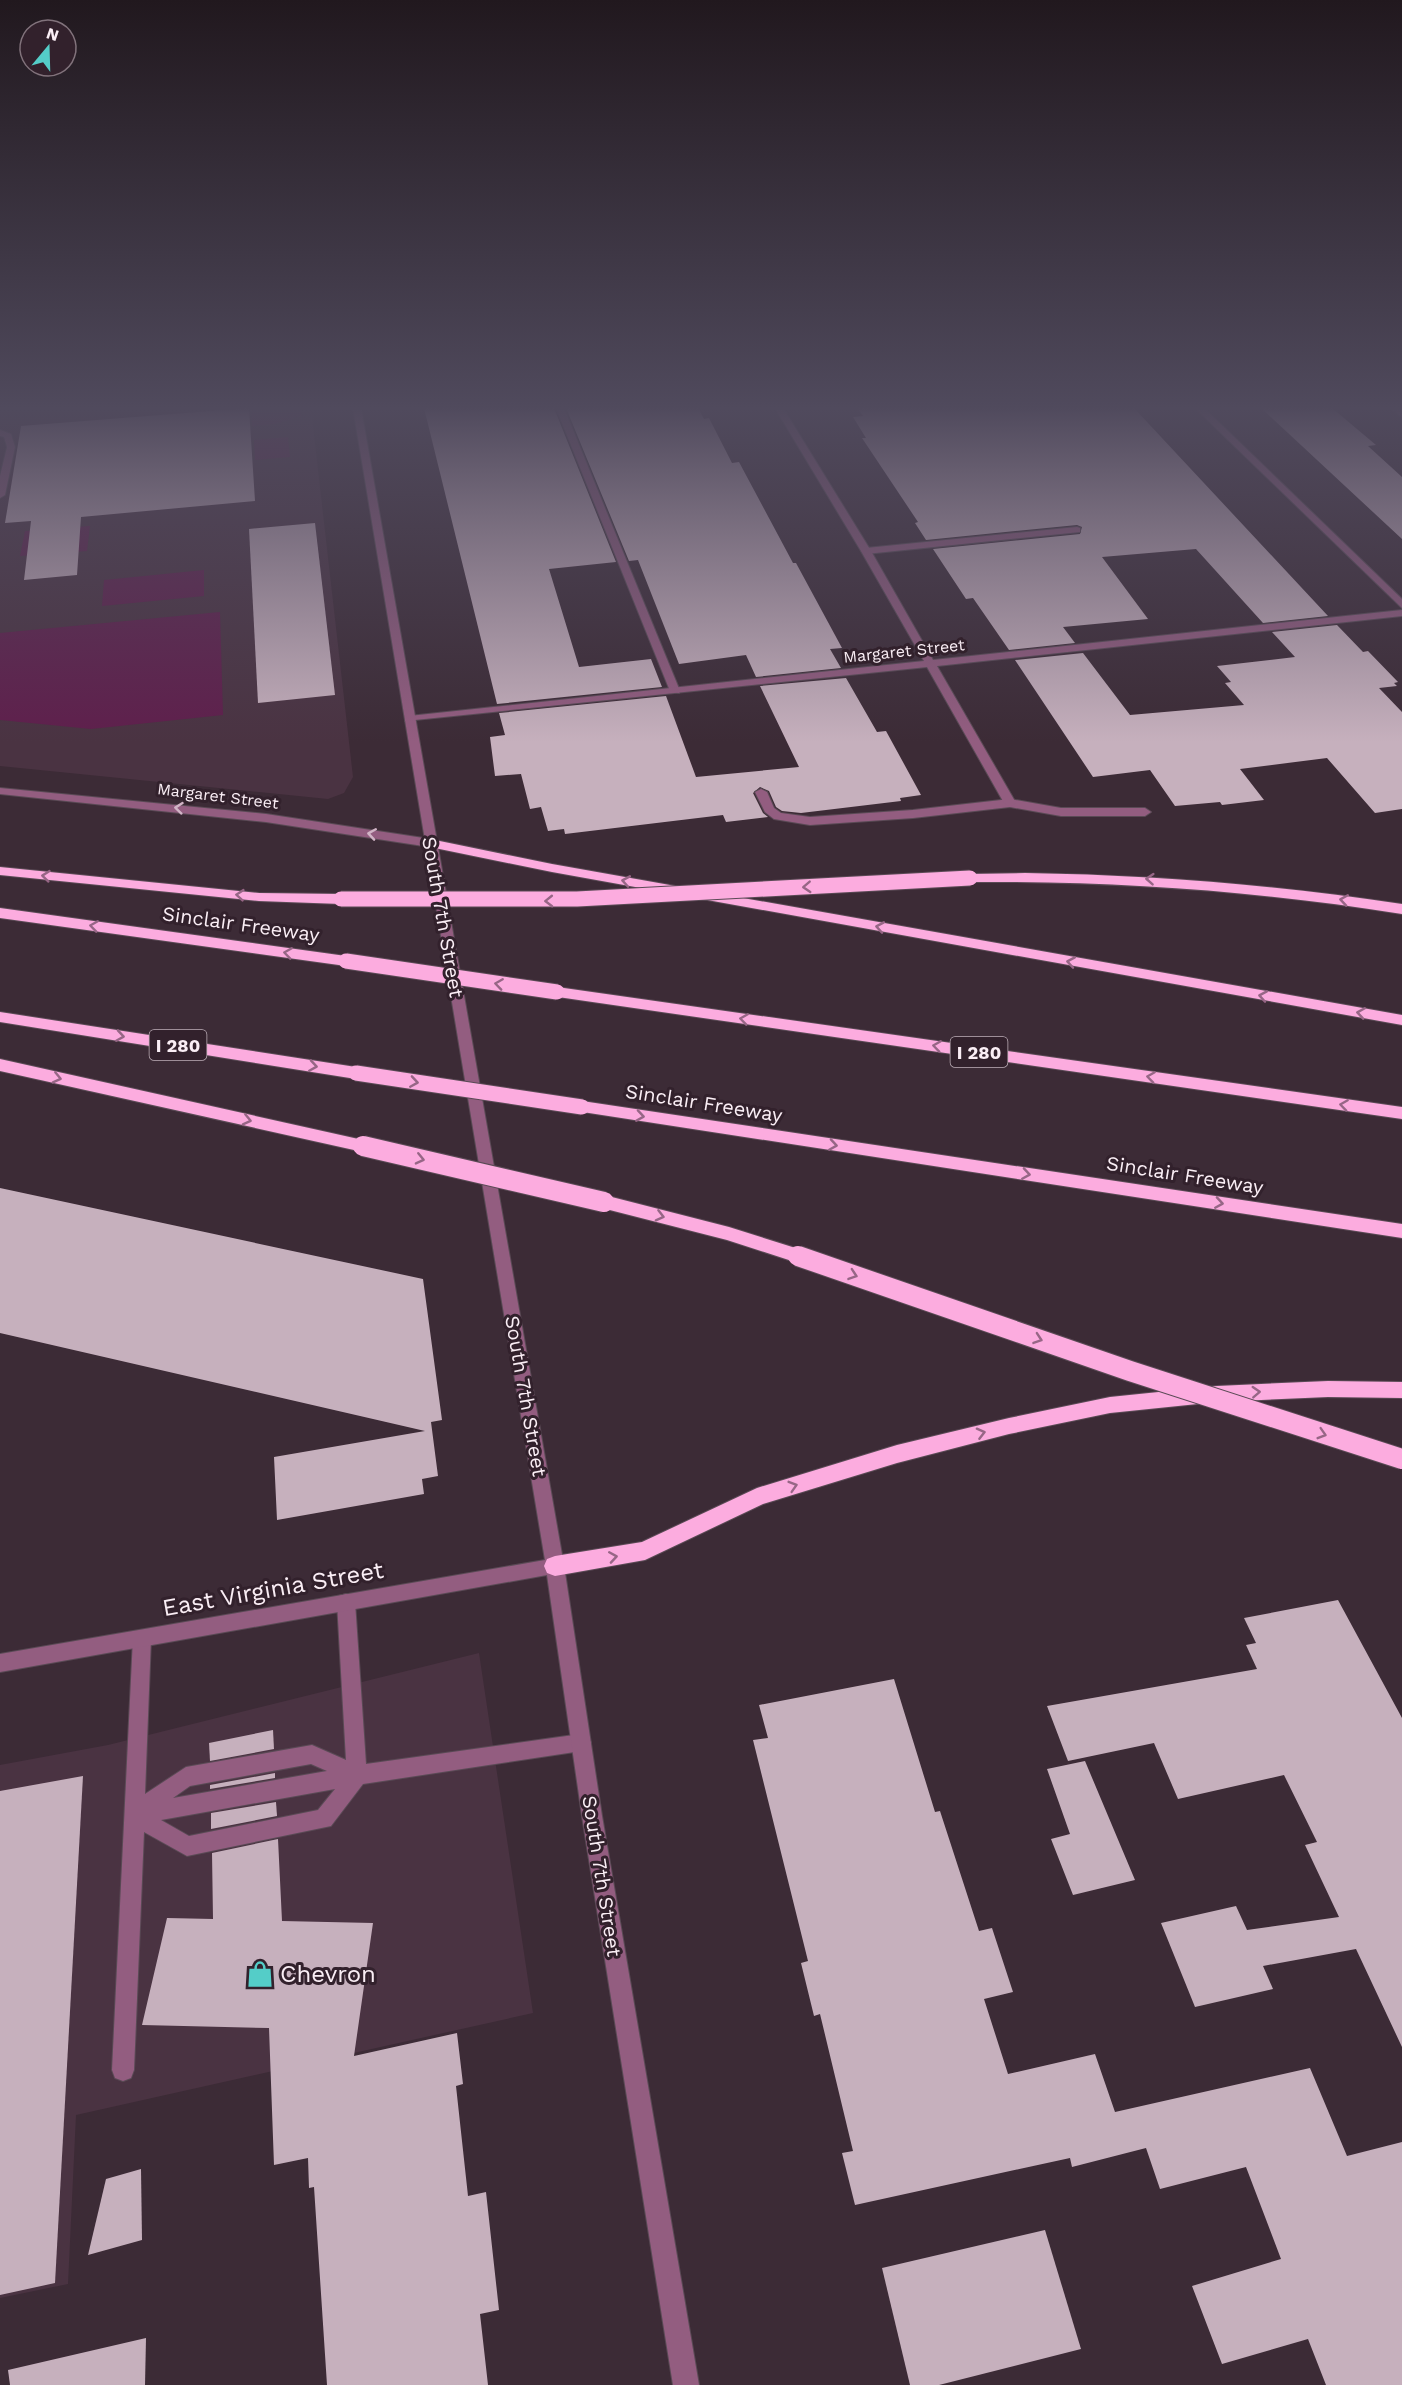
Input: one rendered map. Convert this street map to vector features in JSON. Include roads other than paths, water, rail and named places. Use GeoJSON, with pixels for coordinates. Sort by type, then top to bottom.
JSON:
{"type":"FeatureCollection","features":[{"type":"Feature","properties":{"kind":"highway"},"geometry":{"type":"LineString","coordinates":[[430,843],[576,872],[1402,1020]]}},
{"type":"Feature","properties":{"kind":"highway"},"geometry":{"type":"LineString","coordinates":[[0,871],[259,897],[447,903],[563,901],[970,878],[1137,878],[1236,886],[1402,909]]}},
{"type":"Feature","properties":{"kind":"highway","name":"Sinclair Freeway"},"geometry":{"type":"LineString","coordinates":[[0,913],[1402,1113]]}},
{"type":"Feature","properties":{"kind":"highway","name":"Sinclair Freeway"},"geometry":{"type":"LineString","coordinates":[[0,1017],[1402,1231]]}},
{"type":"Feature","properties":{"kind":"highway"},"geometry":{"type":"LineString","coordinates":[[0,1065],[363,1146],[604,1202],[729,1234],[1130,1371],[1402,1459]]}},
{"type":"Feature","properties":{"kind":"highway"},"geometry":{"type":"LineString","coordinates":[[555,1566],[645,1551],[757,1497],[897,1454],[1020,1423],[1110,1405],[1218,1394],[1328,1389],[1402,1390]]}},
{"type":"Feature","properties":{"kind":"street","name":"South 7th Street"},"geometry":{"type":"LineString","coordinates":[[376,519],[555,1566],[581,1743],[686,2385]]}},
{"type":"Feature","properties":{"kind":"street"},"geometry":{"type":"LineString","coordinates":[[605,519],[675,691]]}},
{"type":"Feature","properties":{"kind":"street"},"geometry":{"type":"LineString","coordinates":[[847,519],[1010,803]]}},
{"type":"Feature","properties":{"kind":"street"},"geometry":{"type":"LineString","coordinates":[[1314,519],[1402,605]]}},
{"type":"Feature","properties":{"kind":"street"},"geometry":{"type":"LineString","coordinates":[[866,550],[1077,530]]}},
{"type":"Feature","properties":{"kind":"street","name":"Margaret Street"},"geometry":{"type":"LineString","coordinates":[[409,719],[1402,614]]}},
{"type":"Feature","properties":{"kind":"street","name":"Margaret Street"},"geometry":{"type":"LineString","coordinates":[[0,791],[255,817],[430,843]]}},
{"type":"Feature","properties":{"kind":"street"},"geometry":{"type":"LineString","coordinates":[[761,792],[769,810],[778,816],[810,820],[913,814],[1010,803],[1061,812],[1145,812]]}},
{"type":"Feature","properties":{"kind":"street","name":"East Virginia Street"},"geometry":{"type":"LineString","coordinates":[[0,1663],[555,1566]]}},
{"type":"Feature","properties":{"kind":"street"},"geometry":{"type":"LineString","coordinates":[[134,1815],[187,1846],[324,1819],[357,1774],[345,1602]]}},
{"type":"Feature","properties":{"kind":"street"},"geometry":{"type":"LineString","coordinates":[[123,2070],[142,1638]]}},
{"type":"Feature","properties":{"kind":"street"},"geometry":{"type":"LineString","coordinates":[[134,1815],[357,1774],[581,1743]]}},
{"type":"Feature","properties":{"kind":"street"},"geometry":{"type":"LineString","coordinates":[[134,1815],[186,1777],[198,1774],[312,1754],[357,1774]]}},
{"type":"Feature","properties":{"kind":"place","name":"Chevron"},"geometry":{"type":"Point","coordinates":[260,1974]}}]}
